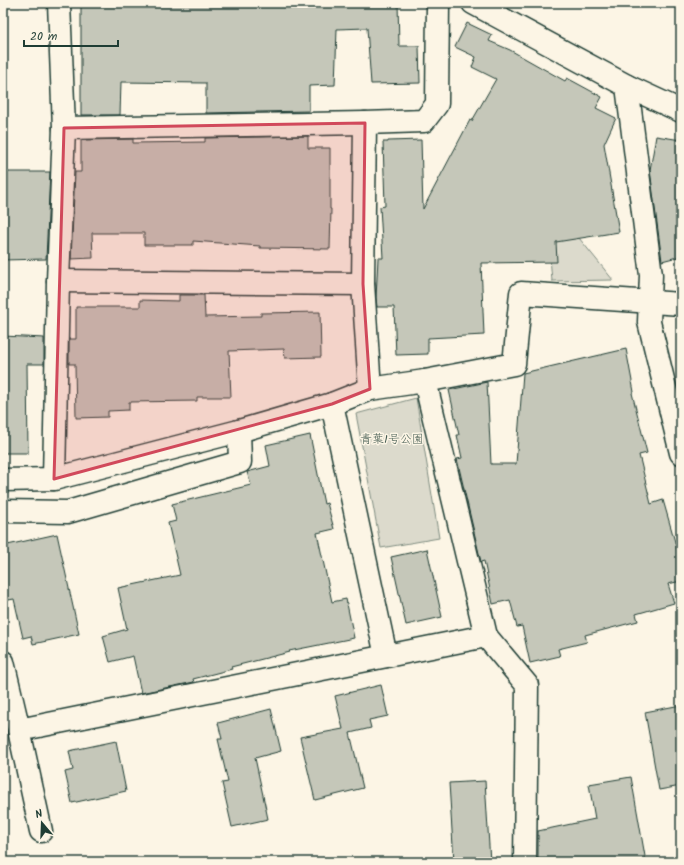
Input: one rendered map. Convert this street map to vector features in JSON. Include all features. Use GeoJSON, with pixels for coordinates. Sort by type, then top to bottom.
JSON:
{"type":"FeatureCollection","features":[{"type":"Feature","properties":{"kind":"street"},"geometry":{"type":"LineString","coordinates":[[54,479],[58,281],[64,128],[59,3]]}},
{"type":"Feature","properties":{"kind":"street"},"geometry":{"type":"LineString","coordinates":[[64,128],[424,121],[437,104],[438,3]]}},
{"type":"Feature","properties":{"kind":"street"},"geometry":{"type":"LineString","coordinates":[[473,3],[627,86],[681,111]]}},
{"type":"Feature","properties":{"kind":"street"},"geometry":{"type":"LineString","coordinates":[[627,86],[651,275],[649,322],[681,453]]}},
{"type":"Feature","properties":{"kind":"street"},"geometry":{"type":"LineString","coordinates":[[365,123],[364,284],[370,389]]}},
{"type":"Feature","properties":{"kind":"street"},"geometry":{"type":"LineString","coordinates":[[58,281],[364,284]]}},
{"type":"Feature","properties":{"kind":"street"},"geometry":{"type":"LineString","coordinates":[[3,480],[54,479],[239,431],[332,404],[370,389],[425,381],[514,364],[522,293],[681,304]]}},
{"type":"Feature","properties":{"kind":"street"},"geometry":{"type":"LineString","coordinates":[[425,381],[486,636],[527,685],[525,862]]}},
{"type":"Feature","properties":{"kind":"street"},"geometry":{"type":"LineString","coordinates":[[332,404],[386,656]]}},
{"type":"Feature","properties":{"kind":"street"},"geometry":{"type":"LineString","coordinates":[[3,511],[68,512],[240,462],[239,431]]}},
{"type":"Feature","properties":{"kind":"street"},"geometry":{"type":"LineString","coordinates":[[20,730],[486,636]]}},
{"type":"Feature","properties":{"kind":"street"},"geometry":{"type":"LineString","coordinates":[[3,662],[20,730],[42,831]]}},
{"type":"Feature","properties":{"kind":"highlighted area"},"geometry":{"type":"Polygon","coordinates":[[[365,123],[363,284],[370,389],[332,404],[54,479],[64,128],[365,123]]]}},
{"type":"Feature","properties":{"kind":"green space"},"geometry":{"type":"Polygon","coordinates":[[[545,196],[613,280],[552,281],[545,196]]]}},
{"type":"Feature","properties":{"kind":"green space","name":"青葉1号公園"},"geometry":{"type":"Polygon","coordinates":[[[416,398],[439,538],[381,548],[356,414],[416,398]]]}},
{"type":"Feature","properties":{"kind":"building"},"geometry":{"type":"Polygon","coordinates":[[[81,3],[398,3],[399,46],[419,46],[420,83],[371,84],[367,28],[337,29],[335,85],[309,86],[309,111],[206,113],[206,83],[121,82],[120,115],[81,115],[81,3]]]}},
{"type":"Feature","properties":{"kind":"building"},"geometry":{"type":"Polygon","coordinates":[[[467,23],[492,35],[489,41],[510,50],[565,81],[567,78],[602,97],[596,108],[616,118],[604,144],[619,232],[556,242],[557,262],[481,263],[484,335],[428,338],[428,354],[396,355],[394,307],[377,307],[376,298],[378,258],[383,258],[380,207],[385,206],[383,142],[421,140],[423,209],[470,120],[472,121],[496,79],[472,67],[476,57],[455,47],[467,23]]]}},
{"type":"Feature","properties":{"kind":"building"},"geometry":{"type":"Polygon","coordinates":[[[308,136],[308,148],[330,148],[330,249],[260,248],[260,246],[193,241],[193,245],[144,245],[144,233],[92,233],[93,258],[71,259],[75,172],[81,172],[81,140],[133,139],[133,143],[205,142],[205,138],[308,136]]]}},
{"type":"Feature","properties":{"kind":"building"},"geometry":{"type":"Polygon","coordinates":[[[656,136],[681,140],[681,256],[662,261],[650,170],[656,136]]]}},
{"type":"Feature","properties":{"kind":"building"},"geometry":{"type":"Polygon","coordinates":[[[3,172],[50,172],[46,259],[3,260],[3,172]]]}},
{"type":"Feature","properties":{"kind":"building"},"geometry":{"type":"Polygon","coordinates":[[[179,295],[204,295],[205,317],[261,316],[261,313],[320,312],[321,357],[285,358],[284,349],[229,351],[231,397],[197,397],[197,401],[129,402],[129,410],[108,411],[108,417],[76,418],[75,364],[69,364],[69,339],[76,339],[76,307],[140,307],[140,300],[179,301],[179,295]]]}},
{"type":"Feature","properties":{"kind":"building"},"geometry":{"type":"Polygon","coordinates":[[[3,336],[44,338],[44,364],[27,364],[28,453],[3,453],[3,336]]]}},
{"type":"Feature","properties":{"kind":"building"},"geometry":{"type":"Polygon","coordinates":[[[626,349],[634,392],[632,393],[647,453],[639,455],[651,504],[663,500],[681,563],[681,581],[668,584],[674,603],[636,614],[638,621],[585,635],[587,642],[558,649],[560,656],[530,663],[522,626],[517,627],[510,600],[493,604],[484,561],[481,562],[457,459],[462,458],[457,435],[459,435],[449,390],[487,382],[491,464],[516,464],[523,373],[626,349]]]}},
{"type":"Feature","properties":{"kind":"building"},"geometry":{"type":"Polygon","coordinates":[[[310,435],[324,504],[327,503],[334,529],[317,533],[332,602],[346,599],[354,638],[289,651],[290,652],[231,667],[232,669],[193,679],[194,682],[141,693],[133,656],[110,662],[103,636],[127,629],[118,588],[180,575],[168,523],[176,521],[172,504],[251,485],[247,472],[270,466],[266,445],[310,435]]]}},
{"type":"Feature","properties":{"kind":"building"},"geometry":{"type":"Polygon","coordinates":[[[57,534],[79,634],[33,644],[31,636],[23,638],[14,599],[3,601],[3,546],[57,534]]]}},
{"type":"Feature","properties":{"kind":"building"},"geometry":{"type":"Polygon","coordinates":[[[427,549],[442,617],[406,625],[391,557],[427,549]]]}},
{"type":"Feature","properties":{"kind":"building"},"geometry":{"type":"Polygon","coordinates":[[[381,685],[388,716],[369,720],[371,728],[350,733],[363,788],[315,800],[300,737],[343,729],[335,696],[381,685]]]}},
{"type":"Feature","properties":{"kind":"building"},"geometry":{"type":"Polygon","coordinates":[[[681,705],[681,786],[659,790],[645,712],[681,705]]]}},
{"type":"Feature","properties":{"kind":"building"},"geometry":{"type":"Polygon","coordinates":[[[271,709],[281,751],[255,758],[268,819],[232,827],[222,783],[228,782],[218,739],[222,739],[218,723],[271,709]]]}},
{"type":"Feature","properties":{"kind":"building"},"geometry":{"type":"Polygon","coordinates":[[[116,741],[126,791],[72,803],[65,772],[73,770],[69,751],[116,741]]]}},
{"type":"Feature","properties":{"kind":"building"},"geometry":{"type":"Polygon","coordinates":[[[631,777],[646,862],[538,862],[538,831],[595,819],[589,784],[631,777]]]}},
{"type":"Feature","properties":{"kind":"building"},"geometry":{"type":"Polygon","coordinates":[[[485,781],[490,862],[454,862],[449,783],[485,781]]]}}]}
